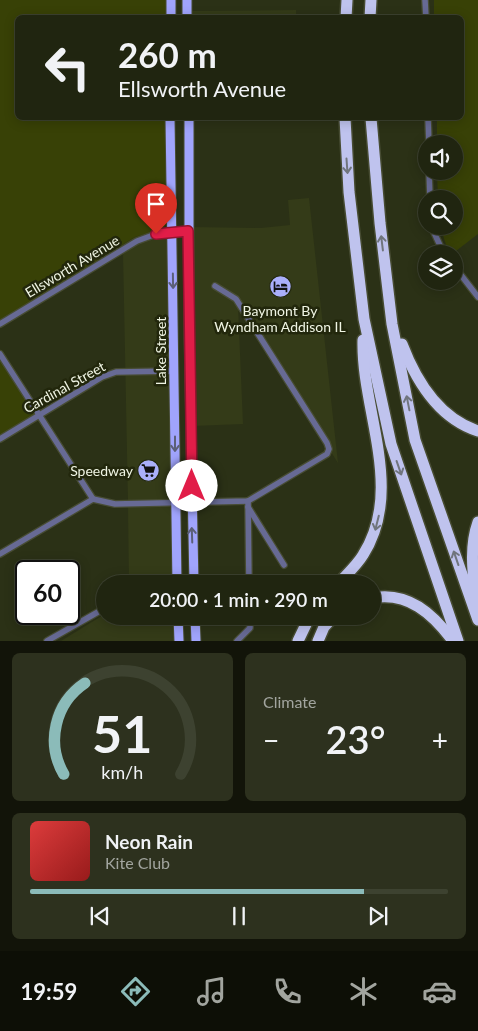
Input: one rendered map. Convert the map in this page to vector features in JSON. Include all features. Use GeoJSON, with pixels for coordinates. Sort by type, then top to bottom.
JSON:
{"type":"FeatureCollection","features":[{"type":"Feature","properties":{"kind":"highway"},"geometry":{"type":"LineString","coordinates":[[346,15],[347,0]]}},
{"type":"Feature","properties":{"kind":"highway"},"geometry":{"type":"LineString","coordinates":[[370,15],[371,0]]}},
{"type":"Feature","properties":{"kind":"highway"},"geometry":{"type":"LineString","coordinates":[[345,120],[351,212],[364,318],[391,444],[458,641]]}},
{"type":"Feature","properties":{"kind":"highway"},"geometry":{"type":"LineString","coordinates":[[371,120],[380,223],[391,317],[415,440],[478,620]]}},
{"type":"Feature","properties":{"kind":"highway"},"geometry":{"type":"LineString","coordinates":[[391,317],[408,360],[433,402],[459,424],[478,431]]}},
{"type":"Feature","properties":{"kind":"highway"},"geometry":{"type":"LineString","coordinates":[[347,575],[356,565],[370,542],[378,520],[381,500],[379,457],[363,349],[364,318]]}},
{"type":"Feature","properties":{"kind":"highway"},"geometry":{"type":"LineString","coordinates":[[478,522],[472,537],[473,572],[478,615]]}},
{"type":"Feature","properties":{"kind":"highway"},"geometry":{"type":"LineString","coordinates":[[381,598],[390,597],[413,603],[434,617],[453,641]]}},
{"type":"Feature","properties":{"kind":"highway"},"geometry":{"type":"LineString","coordinates":[[298,641],[306,625]]}},
{"type":"Feature","properties":{"kind":"highway"},"geometry":{"type":"LineString","coordinates":[[318,641],[328,625]]}},
{"type":"Feature","properties":{"kind":"main road"},"geometry":{"type":"LineString","coordinates":[[171,0],[171,15]]}},
{"type":"Feature","properties":{"kind":"main road"},"geometry":{"type":"LineString","coordinates":[[187,0],[187,15]]}},
{"type":"Feature","properties":{"kind":"main road","name":"Lake Street"},"geometry":{"type":"LineString","coordinates":[[170,120],[177,575]]}},
{"type":"Feature","properties":{"kind":"main road","name":"Lake Street"},"geometry":{"type":"LineString","coordinates":[[189,120],[188,231],[194,575]]}},
{"type":"Feature","properties":{"kind":"main road"},"geometry":{"type":"LineString","coordinates":[[178,625],[178,641]]}},
{"type":"Feature","properties":{"kind":"main road"},"geometry":{"type":"LineString","coordinates":[[195,625],[196,641]]}},
{"type":"Feature","properties":{"kind":"street"},"geometry":{"type":"LineString","coordinates":[[425,0],[426,15]]}},
{"type":"Feature","properties":{"kind":"street"},"geometry":{"type":"LineString","coordinates":[[428,120],[429,135]]}},
{"type":"Feature","properties":{"kind":"street","name":"Ellsworth Avenue"},"geometry":{"type":"LineString","coordinates":[[0,324],[137,241],[156,234],[188,231]]}},
{"type":"Feature","properties":{"kind":"street"},"geometry":{"type":"LineString","coordinates":[[463,277],[478,296]]}},
{"type":"Feature","properties":{"kind":"street"},"geometry":{"type":"LineString","coordinates":[[0,554],[93,499],[115,504],[175,502],[248,503],[327,454],[329,449],[236,299],[215,286]]}},
{"type":"Feature","properties":{"kind":"street"},"geometry":{"type":"LineString","coordinates":[[0,354],[93,499]]}},
{"type":"Feature","properties":{"kind":"street","name":"Cardinal Street"},"geometry":{"type":"LineString","coordinates":[[0,439],[102,377],[116,372],[174,371]]}},
{"type":"Feature","properties":{"kind":"street"},"geometry":{"type":"LineString","coordinates":[[248,503],[284,565]]}},
{"type":"Feature","properties":{"kind":"street"},"geometry":{"type":"LineString","coordinates":[[248,503],[249,575]]}},
{"type":"Feature","properties":{"kind":"street"},"geometry":{"type":"LineString","coordinates":[[47,641],[96,613]]}},
{"type":"Feature","properties":{"kind":"street"},"geometry":{"type":"LineString","coordinates":[[237,641],[250,628],[250,625]]}},
{"type":"Feature","properties":{"kind":"shaded area"},"geometry":{"type":"Polygon","coordinates":[[[0,0],[166,0],[166,15],[15,15],[15,120],[167,120],[168,222],[163,229],[135,237],[0,321],[0,0]]]}},
{"type":"Feature","properties":{"kind":"shaded area"},"geometry":{"type":"Polygon","coordinates":[[[434,0],[478,0],[478,234],[463,246],[446,245],[443,235],[463,235],[463,190],[438,190],[437,180],[463,180],[463,135],[437,135],[437,120],[464,120],[464,15],[434,15],[434,0]]]}},
{"type":"Feature","properties":{"kind":"shaded area"},"geometry":{"type":"Polygon","coordinates":[[[296,10],[296,15],[191,15],[190,11],[296,10]]]}},
{"type":"Feature","properties":{"kind":"shaded area"},"geometry":{"type":"Polygon","coordinates":[[[309,198],[338,463],[238,306],[243,424],[193,426],[190,227],[261,228],[290,225],[288,200],[309,198]]]}},
{"type":"Feature","properties":{"kind":"shaded area"},"geometry":{"type":"Polygon","coordinates":[[[170,235],[173,501],[128,502],[123,252],[137,243],[170,235]]]}},
{"type":"Feature","properties":{"kind":"shaded area"},"geometry":{"type":"Polygon","coordinates":[[[0,359],[35,414],[0,436],[0,359]]]}},
{"type":"Feature","properties":{"kind":"shaded area"},"geometry":{"type":"Polygon","coordinates":[[[173,504],[175,575],[129,575],[128,506],[173,504]]]}},
{"type":"Feature","properties":{"kind":"shaded area"},"geometry":{"type":"Polygon","coordinates":[[[96,620],[96,625],[176,625],[177,641],[61,641],[96,620]]]}},
{"type":"Feature","properties":{"kind":"place","name":"Baymont By Wyndham Addison IL"},"geometry":{"type":"Point","coordinates":[280,287]}},
{"type":"Feature","properties":{"kind":"place","name":"Speedway"},"geometry":{"type":"Point","coordinates":[149,470]}},
{"type":"Feature","properties":{"kind":"route"},"geometry":{"type":"LineString","coordinates":[[156,234],[188,231],[192,486]]}}]}
